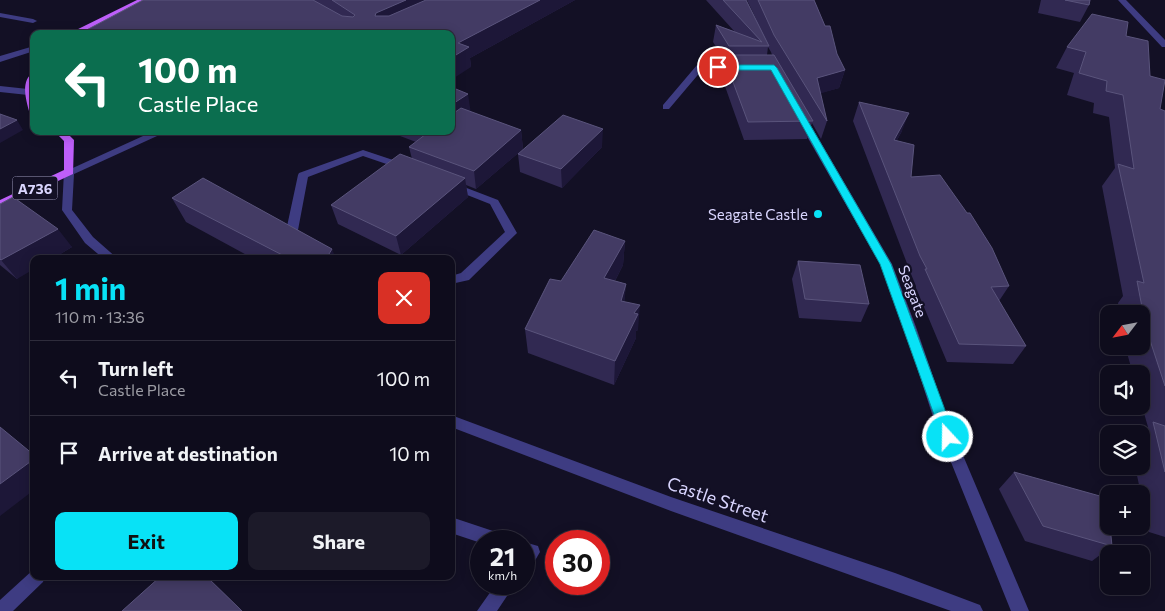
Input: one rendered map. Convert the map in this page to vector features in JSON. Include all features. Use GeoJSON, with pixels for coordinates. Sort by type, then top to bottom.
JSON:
{"type":"FeatureCollection","features":[{"type":"Feature","properties":{"kind":"main road"},"geometry":{"type":"LineString","coordinates":[[80,30],[143,0]]}},
{"type":"Feature","properties":{"kind":"main road"},"geometry":{"type":"LineString","coordinates":[[30,86],[28,92],[30,98]]}},
{"type":"Feature","properties":{"kind":"main road","name":"A736"},"geometry":{"type":"LineString","coordinates":[[0,204],[69,172],[69,140],[63,135]]}},
{"type":"Feature","properties":{"kind":"street"},"geometry":{"type":"LineString","coordinates":[[1122,0],[1165,45]]}},
{"type":"Feature","properties":{"kind":"street"},"geometry":{"type":"LineString","coordinates":[[0,15],[33,21]]}},
{"type":"Feature","properties":{"kind":"street"},"geometry":{"type":"LineString","coordinates":[[0,59],[30,49]]}},
{"type":"Feature","properties":{"kind":"street"},"geometry":{"type":"LineString","coordinates":[[666,107],[700,67],[746,68]]}},
{"type":"Feature","properties":{"kind":"street"},"geometry":{"type":"LineString","coordinates":[[0,88],[28,92]]}},
{"type":"Feature","properties":{"kind":"street","name":"Seagate"},"geometry":{"type":"LineString","coordinates":[[798,111],[886,264],[910,327],[941,420],[1020,611]]}},
{"type":"Feature","properties":{"kind":"street"},"geometry":{"type":"LineString","coordinates":[[107,255],[89,240],[67,210],[69,172],[154,135]]}},
{"type":"Feature","properties":{"kind":"street"},"geometry":{"type":"LineString","coordinates":[[325,255],[292,231],[303,176],[363,153],[419,172]]}},
{"type":"Feature","properties":{"kind":"street"},"geometry":{"type":"LineString","coordinates":[[437,179],[494,202],[510,233],[465,277],[455,279]]}},
{"type":"Feature","properties":{"kind":"street","name":"Castle Street"},"geometry":{"type":"LineString","coordinates":[[455,423],[671,504],[895,581],[974,611]]}},
{"type":"Feature","properties":{"kind":"street"},"geometry":{"type":"LineString","coordinates":[[455,526],[470,531]]}},
{"type":"Feature","properties":{"kind":"street"},"geometry":{"type":"LineString","coordinates":[[1,611],[33,580]]}},
{"type":"Feature","properties":{"kind":"street"},"geometry":{"type":"LineString","coordinates":[[486,611],[498,595]]}},
{"type":"Feature","properties":{"kind":"building"},"geometry":{"type":"Polygon","coordinates":[[[143,0],[313,0],[342,16],[353,17],[355,15],[332,0],[406,0],[376,13],[375,16],[389,16],[426,0],[540,0],[458,43],[469,47],[455,56],[455,30],[87,30],[143,0]]]}},
{"type":"Feature","properties":{"kind":"building"},"geometry":{"type":"Polygon","coordinates":[[[723,0],[746,0],[769,46],[729,46],[716,25],[762,42],[723,0]]]}},
{"type":"Feature","properties":{"kind":"building"},"geometry":{"type":"Polygon","coordinates":[[[758,0],[814,0],[825,26],[830,26],[837,54],[845,70],[817,78],[827,121],[774,35],[758,0]]]}},
{"type":"Feature","properties":{"kind":"building"},"geometry":{"type":"Polygon","coordinates":[[[1065,0],[1090,0],[1089,5],[1065,0]]]}},
{"type":"Feature","properties":{"kind":"building"},"geometry":{"type":"Polygon","coordinates":[[[1092,14],[1128,22],[1126,36],[1148,41],[1150,76],[1165,80],[1160,109],[1165,111],[1165,386],[1150,340],[1150,305],[1142,305],[1137,281],[1144,283],[1118,164],[1134,169],[1123,95],[1106,91],[1107,81],[1079,73],[1086,52],[1067,47],[1092,14]]]}},
{"type":"Feature","properties":{"kind":"building"},"geometry":{"type":"Polygon","coordinates":[[[735,55],[774,55],[813,121],[748,122],[724,58],[737,57],[735,55]]]}},
{"type":"Feature","properties":{"kind":"building"},"geometry":{"type":"Polygon","coordinates":[[[455,89],[468,94],[455,102],[455,89]]]}},
{"type":"Feature","properties":{"kind":"building"},"geometry":{"type":"Polygon","coordinates":[[[859,102],[909,113],[894,140],[914,145],[911,177],[940,175],[967,213],[970,213],[992,248],[1009,286],[991,287],[1026,346],[959,344],[925,269],[927,269],[920,256],[859,102]]]}},
{"type":"Feature","properties":{"kind":"building"},"geometry":{"type":"Polygon","coordinates":[[[461,108],[521,130],[474,171],[409,147],[425,135],[455,135],[455,112],[461,108]]]}},
{"type":"Feature","properties":{"kind":"building"},"geometry":{"type":"Polygon","coordinates":[[[0,114],[17,120],[0,129],[0,114]]]}},
{"type":"Feature","properties":{"kind":"building"},"geometry":{"type":"Polygon","coordinates":[[[563,115],[603,129],[561,169],[518,154],[563,115]]]}},
{"type":"Feature","properties":{"kind":"building"},"geometry":{"type":"Polygon","coordinates":[[[400,154],[465,178],[396,236],[331,205],[400,154]]]}},
{"type":"Feature","properties":{"kind":"building"},"geometry":{"type":"Polygon","coordinates":[[[203,178],[332,249],[328,255],[282,255],[172,198],[203,178]]]}},
{"type":"Feature","properties":{"kind":"building"},"geometry":{"type":"Polygon","coordinates":[[[13,197],[58,229],[1,260],[0,204],[13,197]]]}},
{"type":"Feature","properties":{"kind":"building"},"geometry":{"type":"Polygon","coordinates":[[[594,230],[625,241],[604,278],[626,284],[621,301],[640,305],[634,313],[638,314],[615,361],[525,329],[550,279],[561,281],[594,230]]]}},
{"type":"Feature","properties":{"kind":"building"},"geometry":{"type":"Polygon","coordinates":[[[798,261],[860,265],[869,304],[805,299],[798,261]]]}},
{"type":"Feature","properties":{"kind":"building"},"geometry":{"type":"Polygon","coordinates":[[[1153,422],[1165,426],[1165,472],[1153,422]]]}},
{"type":"Feature","properties":{"kind":"building"},"geometry":{"type":"Polygon","coordinates":[[[0,427],[30,452],[30,462],[0,484],[0,427]]]}},
{"type":"Feature","properties":{"kind":"building"},"geometry":{"type":"Polygon","coordinates":[[[1014,472],[1100,496],[1100,535],[1111,535],[1112,545],[1109,545],[1043,526],[1014,472]]]}},
{"type":"Feature","properties":{"kind":"building"},"geometry":{"type":"Polygon","coordinates":[[[157,580],[210,580],[242,611],[122,611],[157,580]]]}},
{"type":"Feature","properties":{"kind":"place","name":"Seagate Castle"},"geometry":{"type":"Point","coordinates":[818,214]}},
{"type":"Feature","properties":{"kind":"route"},"geometry":{"type":"LineString","coordinates":[[718,67],[774,68],[886,264],[948,437]]}}]}
